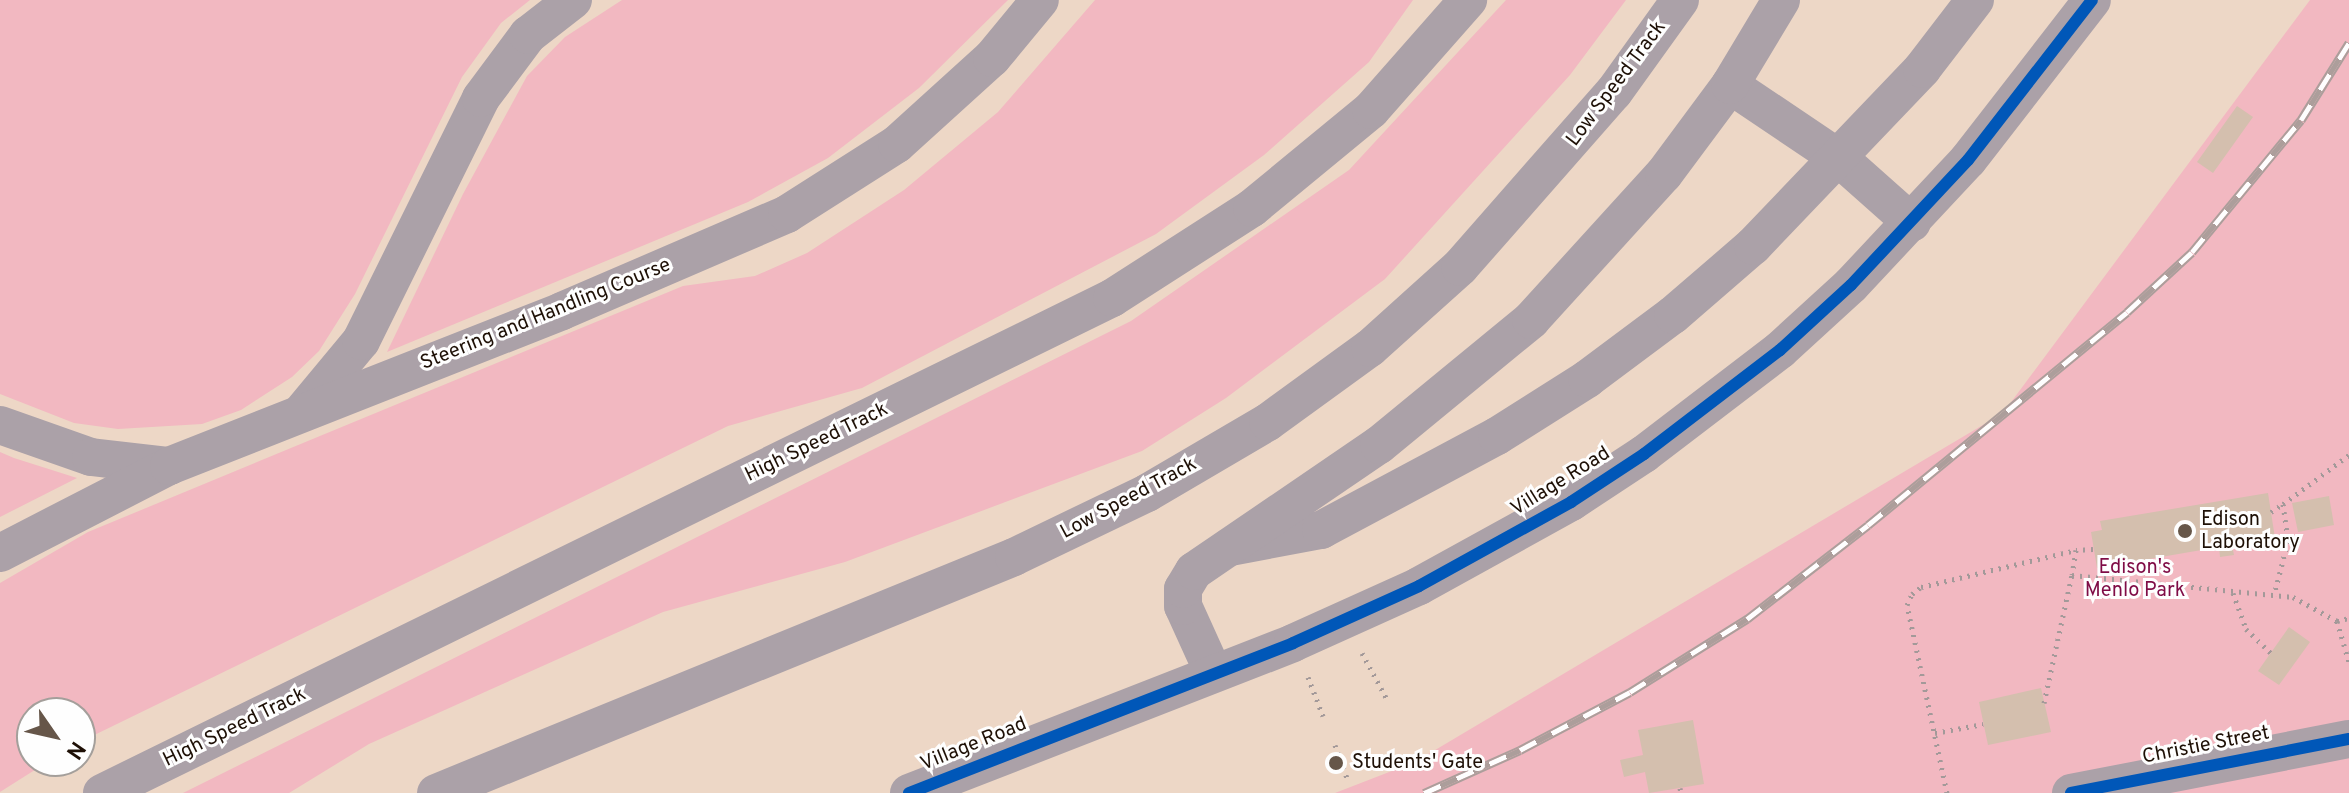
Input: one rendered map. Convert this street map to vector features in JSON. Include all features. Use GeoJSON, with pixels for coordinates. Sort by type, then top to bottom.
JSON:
{"type":"FeatureCollection","features":[{"type":"Feature","properties":{"kind":"street"},"geometry":{"type":"LineString","coordinates":[[300,415],[361,341],[481,98],[528,35],[573,0]]}},
{"type":"Feature","properties":{"kind":"street","name":"Steering and Handling Course"},"geometry":{"type":"LineString","coordinates":[[0,553],[169,466],[562,311],[787,214],[897,144],[992,58],[1040,0]]}},
{"type":"Feature","properties":{"kind":"street","name":"High Speed Track"},"geometry":{"type":"LineString","coordinates":[[102,793],[1112,298],[1252,208],[1371,110],[1468,0]]}},
{"type":"Feature","properties":{"kind":"street","name":"Low Speed Track"},"geometry":{"type":"LineString","coordinates":[[436,793],[1014,557],[1147,493],[1268,422],[1370,348],[1460,267],[1605,104],[1680,0]]}},
{"type":"Feature","properties":{"kind":"street"},"geometry":{"type":"LineString","coordinates":[[1213,672],[1183,606],[1183,589],[1194,571],[1379,445],[1531,320],[1664,174],[1730,85],[1781,0]]}},
{"type":"Feature","properties":{"kind":"street"},"geometry":{"type":"LineString","coordinates":[[1230,547],[1321,530],[1497,436],[1673,315],[1840,159],[1922,69],[1975,0]]}},
{"type":"Feature","properties":{"kind":"street","name":"Village Road"},"geometry":{"type":"LineString","coordinates":[[909,793],[1345,621],[1501,543],[1644,454],[1780,350],[1912,223],[2027,89],[2092,0]]}},
{"type":"Feature","properties":{"kind":"street"},"geometry":{"type":"LineString","coordinates":[[1730,85],[1840,159],[1912,223]]}},
{"type":"Feature","properties":{"kind":"street"},"geometry":{"type":"LineString","coordinates":[[0,425],[91,457],[169,466]]}},
{"type":"Feature","properties":{"kind":"street","name":"Christie Street"},"geometry":{"type":"LineString","coordinates":[[2071,793],[2349,739]]}},
{"type":"Feature","properties":{"kind":"path"},"geometry":{"type":"LineString","coordinates":[[2271,512],[2349,455]]}},
{"type":"Feature","properties":{"kind":"path"},"geometry":{"type":"LineString","coordinates":[[2274,595],[2288,541],[2283,504]]}},
{"type":"Feature","properties":{"kind":"path"},"geometry":{"type":"LineString","coordinates":[[1947,793],[1907,605],[1912,594],[1921,587],[2076,550],[2093,549]]}},
{"type":"Feature","properties":{"kind":"path"},"geometry":{"type":"LineString","coordinates":[[2044,703],[2076,550]]}},
{"type":"Feature","properties":{"kind":"path"},"geometry":{"type":"LineString","coordinates":[[2072,575],[2293,597],[2337,621],[2349,618]]}},
{"type":"Feature","properties":{"kind":"path"},"geometry":{"type":"LineString","coordinates":[[2233,593],[2246,629],[2271,653]]}},
{"type":"Feature","properties":{"kind":"path"},"geometry":{"type":"LineString","coordinates":[[1345,621],[1388,701]]}},
{"type":"Feature","properties":{"kind":"path"},"geometry":{"type":"LineString","coordinates":[[2337,621],[2349,662]]}},
{"type":"Feature","properties":{"kind":"path"},"geometry":{"type":"LineString","coordinates":[[1303,665],[1323,716]]}},
{"type":"Feature","properties":{"kind":"path"},"geometry":{"type":"LineString","coordinates":[[1935,733],[1983,724]]}},
{"type":"Feature","properties":{"kind":"path"},"geometry":{"type":"LineString","coordinates":[[1335,745],[1347,778]]}},
{"type":"Feature","properties":{"kind":"green space"},"geometry":{"type":"Polygon","coordinates":[[[0,0],[530,0],[501,23],[462,77],[355,294],[319,351],[292,377],[241,410],[202,424],[118,429],[74,423],[0,394],[0,0]]]}},
{"type":"Feature","properties":{"kind":"green space"},"geometry":{"type":"Polygon","coordinates":[[[622,0],[1008,0],[919,88],[828,158],[748,202],[387,352],[463,194],[527,76],[565,37],[622,0]]]}},
{"type":"Feature","properties":{"kind":"green space"},"geometry":{"type":"Polygon","coordinates":[[[1095,0],[1413,0],[1369,62],[1264,155],[1156,234],[862,388],[728,426],[96,734],[96,697],[16,697],[16,777],[24,777],[0,792],[0,583],[88,532],[683,286],[755,276],[807,253],[904,190],[998,112],[1095,0]]]}},
{"type":"Feature","properties":{"kind":"green space"},"geometry":{"type":"Polygon","coordinates":[[[1506,0],[1626,0],[1570,75],[1385,279],[1226,398],[1142,451],[845,562],[663,612],[369,744],[289,793],[183,793],[1131,321],[1349,170],[1506,0]]]}},
{"type":"Feature","properties":{"kind":"green space","name":"Edison's Menlo Park"},"geometry":{"type":"Polygon","coordinates":[[[2310,0],[2349,0],[2349,793],[1335,793],[1415,762],[2003,413],[2310,0]]]}},
{"type":"Feature","properties":{"kind":"green space"},"geometry":{"type":"Polygon","coordinates":[[[0,452],[14,458],[77,478],[0,517],[0,452]]]}},
{"type":"Feature","properties":{"kind":"building"},"geometry":{"type":"Polygon","coordinates":[[[2237,106],[2253,117],[2213,173],[2197,162],[2237,106]]]}},
{"type":"Feature","properties":{"kind":"building","name":"Edison Laboratory"},"geometry":{"type":"Polygon","coordinates":[[[2268,493],[2275,538],[2232,545],[2234,555],[2220,557],[2219,547],[2097,568],[2091,532],[2102,530],[2100,521],[2268,493]]]}},
{"type":"Feature","properties":{"kind":"building"},"geometry":{"type":"Polygon","coordinates":[[[2329,496],[2334,525],[2298,532],[2292,503],[2329,496]]]}},
{"type":"Feature","properties":{"kind":"building"},"geometry":{"type":"Polygon","coordinates":[[[2289,627],[2310,642],[2279,685],[2258,671],[2289,627]]]}},
{"type":"Feature","properties":{"kind":"building"},"geometry":{"type":"Polygon","coordinates":[[[2041,688],[2051,732],[1988,745],[1979,702],[2041,688]]]}},
{"type":"Feature","properties":{"kind":"building"},"geometry":{"type":"Polygon","coordinates":[[[1693,720],[1704,784],[1649,793],[1645,772],[1624,777],[1620,760],[1643,755],[1638,730],[1693,720]]]}},
{"type":"Feature","properties":{"kind":"railway"},"geometry":{"type":"LineString","coordinates":[[1424,793],[1520,750],[1630,692],[1747,619],[1868,525],[2127,312],[2192,252],[2301,120],[2349,43]]}},
{"type":"Feature","properties":{"kind":"cycle path"},"geometry":{"type":"LineString","coordinates":[[909,793],[1293,643],[1419,586],[1571,502],[1644,454],[1780,350],[1851,285],[1968,160],[2092,0]]}},
{"type":"Feature","properties":{"kind":"cycle path"},"geometry":{"type":"LineString","coordinates":[[2071,793],[2349,739]]}},
{"type":"Feature","properties":{"kind":"place","name":"Edison Laboratory"},"geometry":{"type":"Point","coordinates":[2185,531]}},
{"type":"Feature","properties":{"kind":"place","name":"Students' Gate"},"geometry":{"type":"Point","coordinates":[1336,763]}}]}
